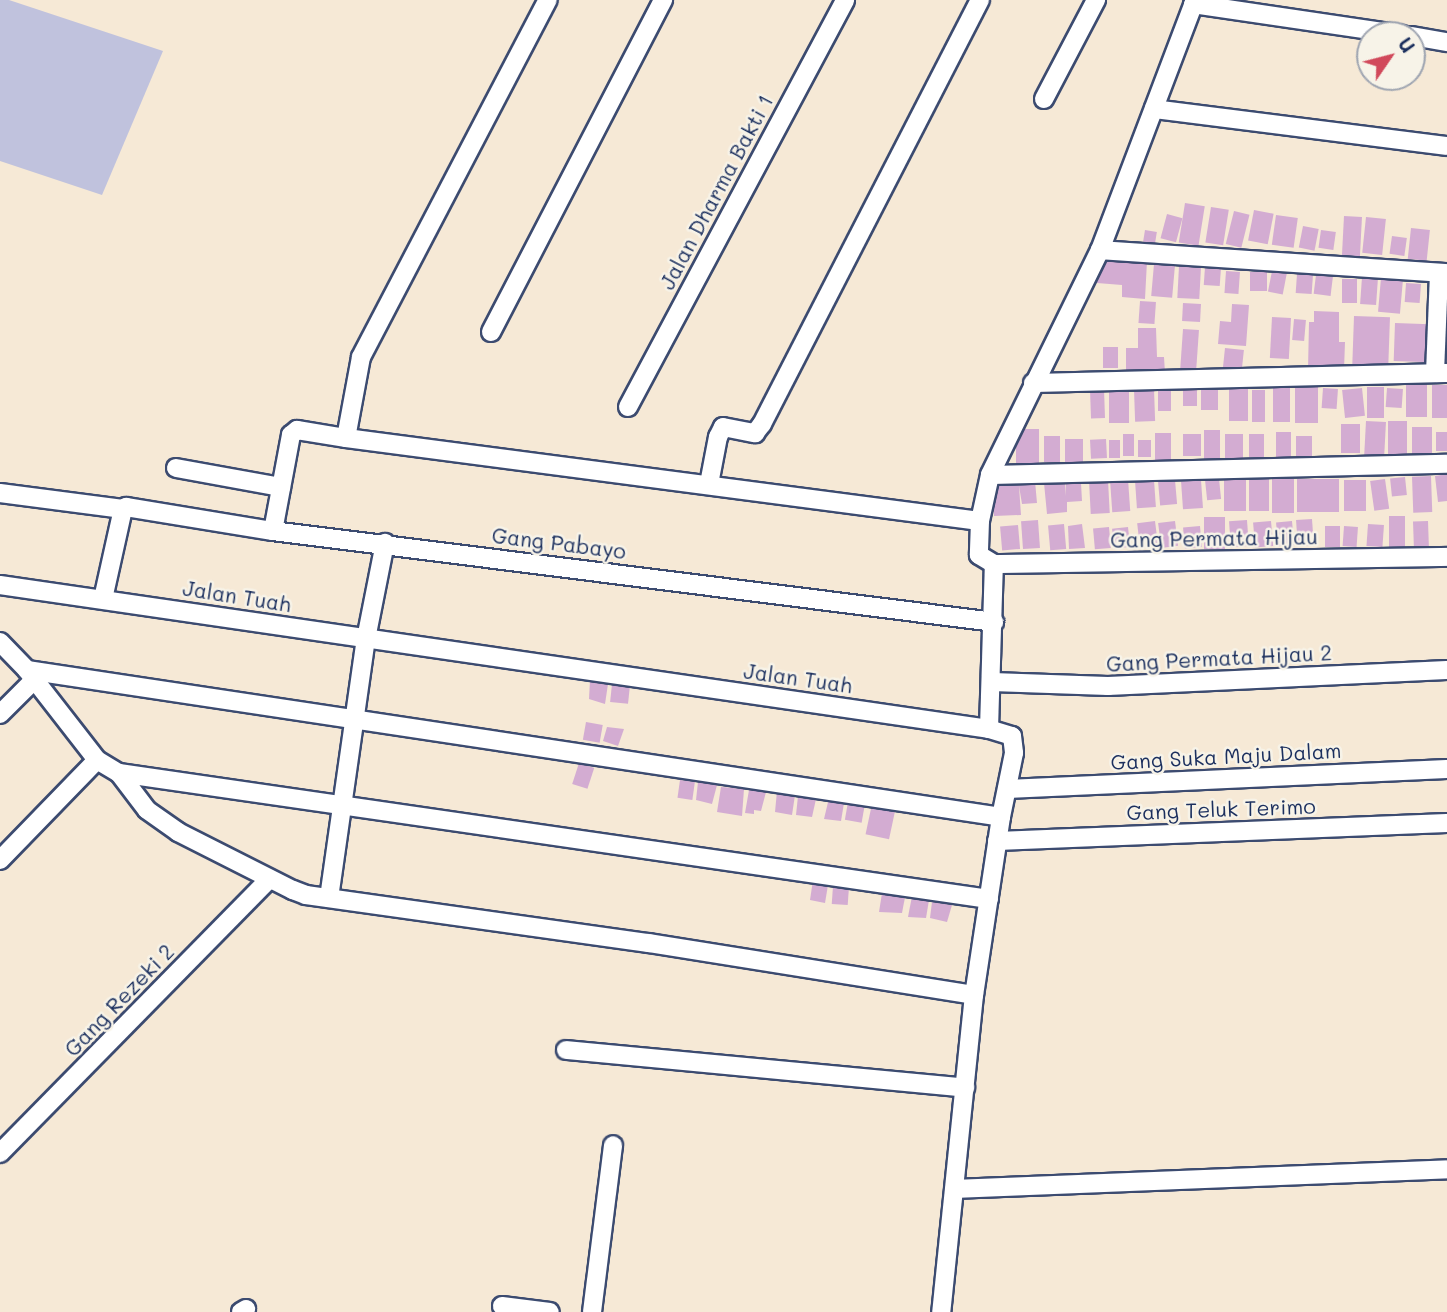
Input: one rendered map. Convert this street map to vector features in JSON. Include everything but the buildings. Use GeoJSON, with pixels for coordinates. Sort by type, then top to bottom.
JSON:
{"type":"FeatureCollection","features":[{"type":"Feature","properties":{"kind":"street"},"geometry":{"type":"LineString","coordinates":[[346,438],[361,357],[548,0]]}},
{"type":"Feature","properties":{"kind":"street"},"geometry":{"type":"LineString","coordinates":[[491,332],[663,0]]}},
{"type":"Feature","properties":{"kind":"street","name":"Jalan Dharma Bakti 1"},"geometry":{"type":"LineString","coordinates":[[628,407],[845,0]]}},
{"type":"Feature","properties":{"kind":"street"},"geometry":{"type":"LineString","coordinates":[[709,484],[718,437],[723,427],[755,432],[762,425],[980,0]]}},
{"type":"Feature","properties":{"kind":"street"},"geometry":{"type":"LineString","coordinates":[[1044,99],[1096,0]]}},
{"type":"Feature","properties":{"kind":"street"},"geometry":{"type":"LineString","coordinates":[[989,729],[994,622],[988,562],[978,548],[980,521],[990,475],[1100,250],[1194,2],[1356,28]]}},
{"type":"Feature","properties":{"kind":"street"},"geometry":{"type":"LineString","coordinates":[[1426,38],[1447,42]]}},
{"type":"Feature","properties":{"kind":"street"},"geometry":{"type":"LineString","coordinates":[[1154,109],[1447,146]]}},
{"type":"Feature","properties":{"kind":"street"},"geometry":{"type":"LineString","coordinates":[[1033,383],[1441,373],[1443,273],[1100,250]]}},
{"type":"Feature","properties":{"kind":"street"},"geometry":{"type":"LineString","coordinates":[[273,531],[293,432],[297,430],[980,521]]}},
{"type":"Feature","properties":{"kind":"street"},"geometry":{"type":"LineString","coordinates":[[990,475],[1447,464]]}},
{"type":"Feature","properties":{"kind":"street"},"geometry":{"type":"LineString","coordinates":[[176,468],[281,487]]}},
{"type":"Feature","properties":{"kind":"street","name":"Gang Pabayo"},"geometry":{"type":"LineString","coordinates":[[0,493],[273,531],[385,543],[994,622]]}},
{"type":"Feature","properties":{"kind":"street"},"geometry":{"type":"LineString","coordinates":[[103,599],[122,511]]}},
{"type":"Feature","properties":{"kind":"street"},"geometry":{"type":"LineString","coordinates":[[329,898],[366,639],[385,543]]}},
{"type":"Feature","properties":{"kind":"street","name":"Gang Permata Hijau"},"geometry":{"type":"LineString","coordinates":[[988,562],[1447,557]]}},
{"type":"Feature","properties":{"kind":"street","name":"Jalan Tuah"},"geometry":{"type":"LineString","coordinates":[[0,586],[1006,733],[1015,741],[974,995],[956,1189],[941,1312]]}},
{"type":"Feature","properties":{"kind":"street"},"geometry":{"type":"LineString","coordinates":[[0,642],[30,675],[97,760],[119,773],[147,810],[178,832],[306,895],[649,943],[974,995]]}},
{"type":"Feature","properties":{"kind":"street","name":"Gang Permata Hijau 2"},"geometry":{"type":"LineString","coordinates":[[992,682],[1108,686],[1447,670]]}},
{"type":"Feature","properties":{"kind":"street"},"geometry":{"type":"LineString","coordinates":[[30,675],[1001,817]]}},
{"type":"Feature","properties":{"kind":"street"},"geometry":{"type":"LineString","coordinates":[[0,714],[30,675]]}},
{"type":"Feature","properties":{"kind":"street"},"geometry":{"type":"LineString","coordinates":[[0,860],[97,760]]}},
{"type":"Feature","properties":{"kind":"street","name":"Gang Suka Maju Dalam"},"geometry":{"type":"LineString","coordinates":[[1007,789],[1447,769]]}},
{"type":"Feature","properties":{"kind":"street"},"geometry":{"type":"LineString","coordinates":[[119,773],[989,899]]}},
{"type":"Feature","properties":{"kind":"street","name":"Gang Teluk Terimo"},"geometry":{"type":"LineString","coordinates":[[997,841],[1447,823]]}},
{"type":"Feature","properties":{"kind":"street","name":"Gang Rezeki 2"},"geometry":{"type":"LineString","coordinates":[[0,1153],[270,879]]}},
{"type":"Feature","properties":{"kind":"street"},"geometry":{"type":"LineString","coordinates":[[566,1050],[965,1088]]}},
{"type":"Feature","properties":{"kind":"street"},"geometry":{"type":"LineString","coordinates":[[592,1312],[612,1145]]}},
{"type":"Feature","properties":{"kind":"street"},"geometry":{"type":"LineString","coordinates":[[956,1189],[1447,1169]]}},
{"type":"Feature","properties":{"kind":"street"},"geometry":{"type":"LineString","coordinates":[[502,1307],[550,1312]]}},
{"type":"Feature","properties":{"kind":"shaded area"},"geometry":{"type":"Polygon","coordinates":[[[0,0],[9,0],[163,51],[102,195],[0,161],[0,0]]]}}]}
